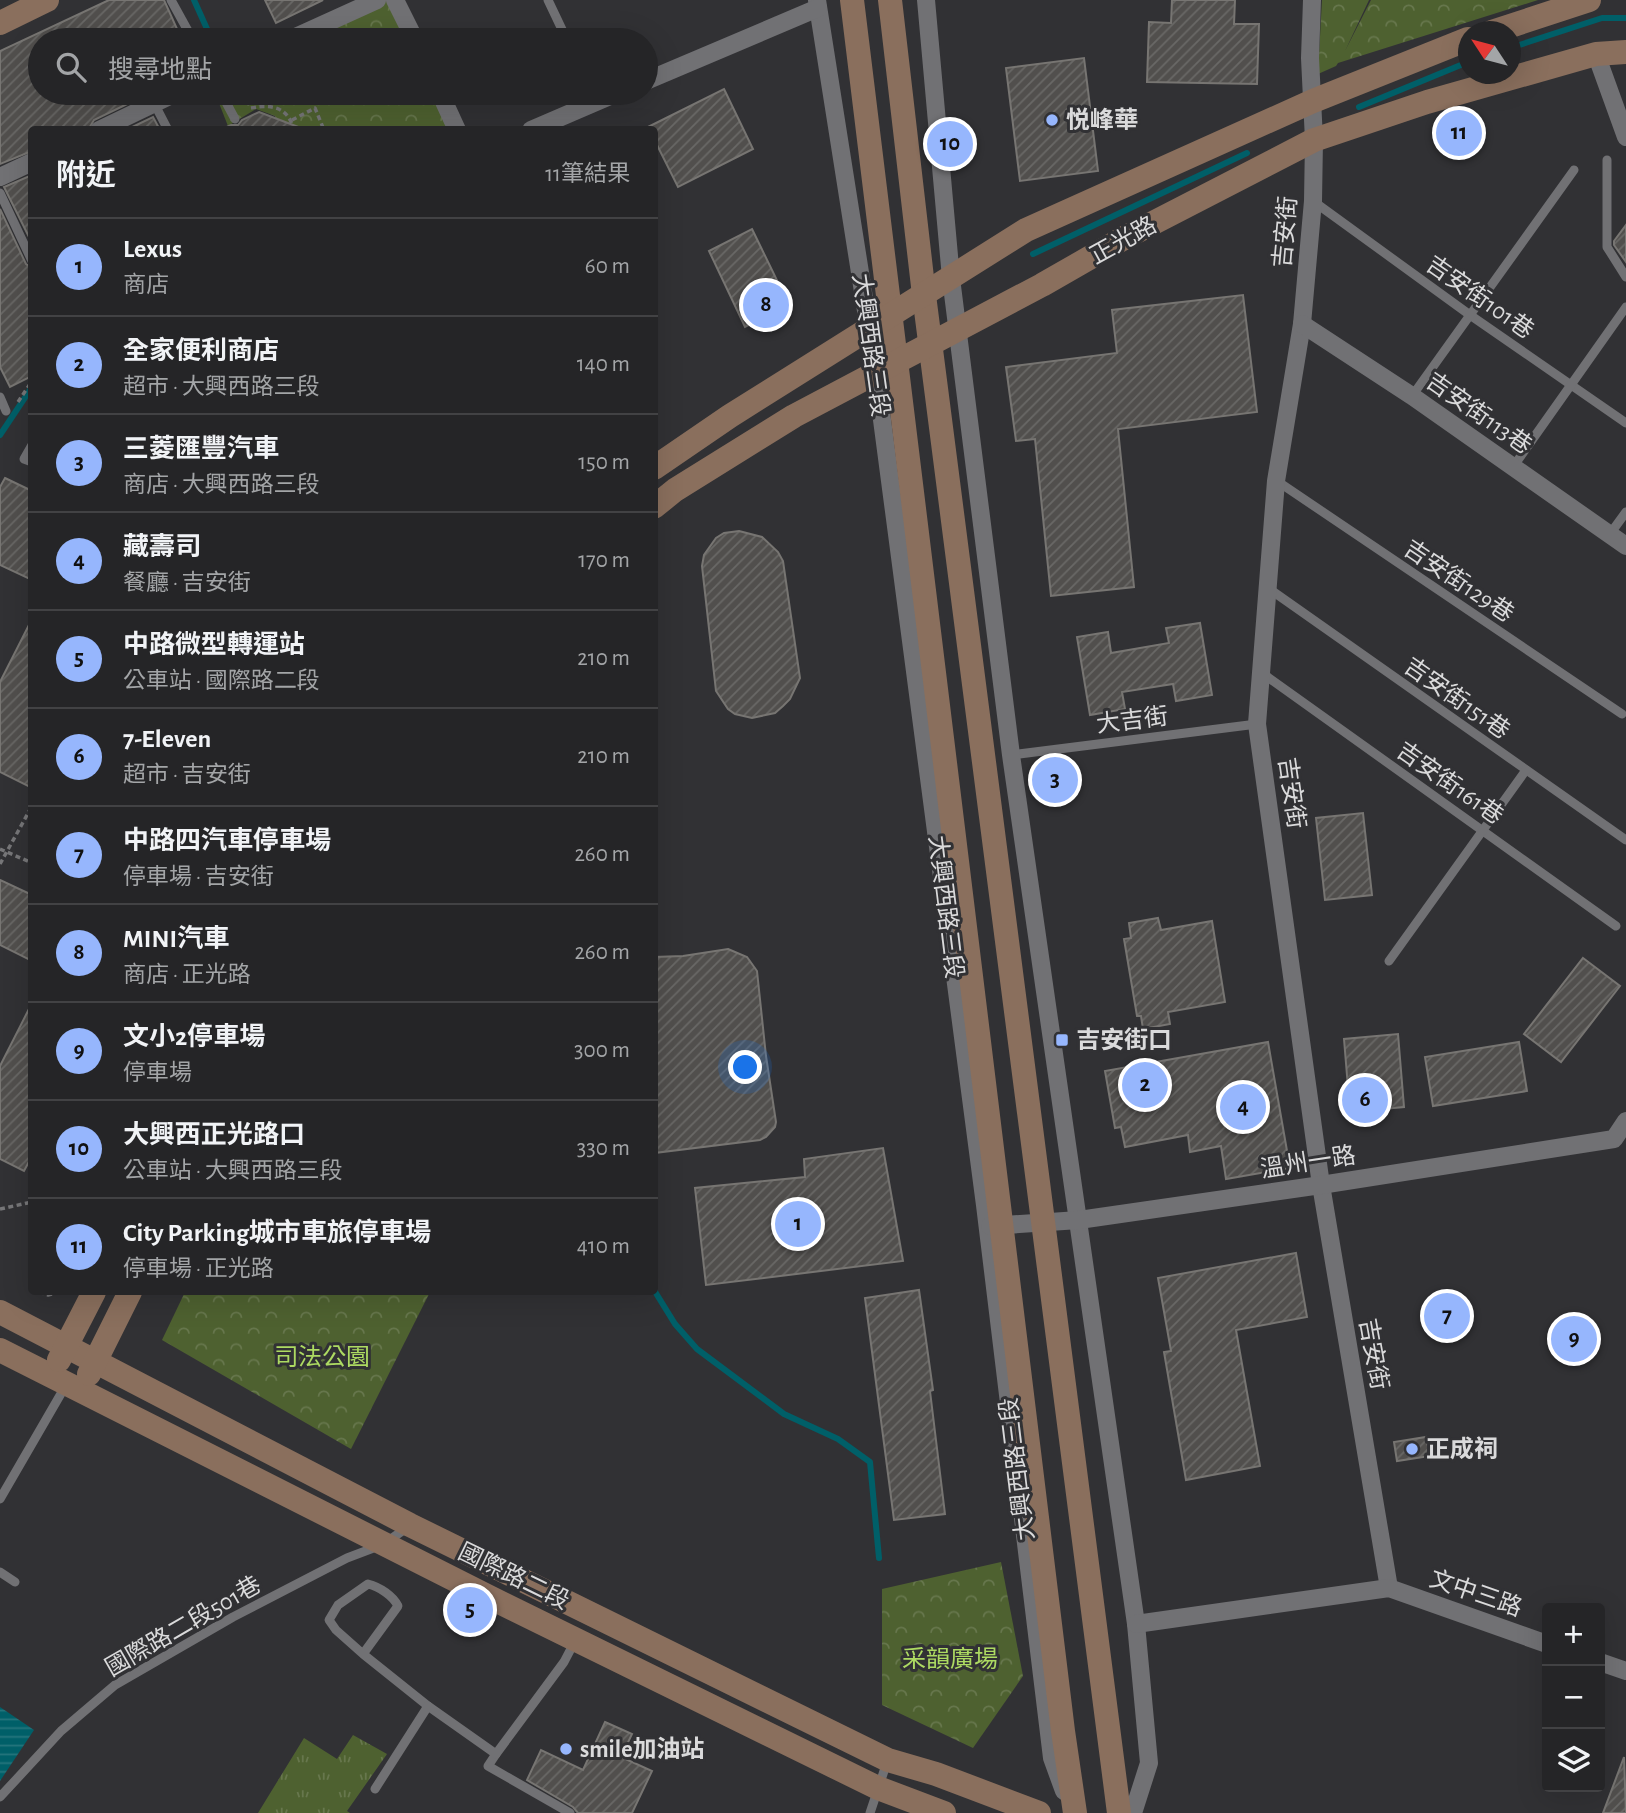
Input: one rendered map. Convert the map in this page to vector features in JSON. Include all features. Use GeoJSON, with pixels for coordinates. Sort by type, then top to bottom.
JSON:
{"type":"FeatureCollection","features":[{"type":"Feature","properties":{"kind":"street"},"geometry":{"type":"LineString","coordinates":[[0,23],[47,0]]}},
{"type":"Feature","properties":{"kind":"street"},"geometry":{"type":"LineString","coordinates":[[315,28],[377,0]]}},
{"type":"Feature","properties":{"kind":"street"},"geometry":{"type":"LineString","coordinates":[[395,0],[409,28]]}},
{"type":"Feature","properties":{"kind":"street","name":"大興西路三段"},"geometry":{"type":"LineString","coordinates":[[852,0],[891,316],[886,369],[995,1226],[1074,1813]]}},
{"type":"Feature","properties":{"kind":"street"},"geometry":{"type":"LineString","coordinates":[[890,0],[924,295],[1119,1813]]}},
{"type":"Feature","properties":{"kind":"street"},"geometry":{"type":"LineString","coordinates":[[926,0],[951,278],[1011,755],[1136,1624],[1149,1763],[1133,1813]]}},
{"type":"Feature","properties":{"kind":"street","name":"吉安街"},"geometry":{"type":"LineString","coordinates":[[1312,0],[1310,58],[1314,140],[1313,201],[1302,324],[1276,481],[1257,724],[1321,1185],[1389,1588]]}},
{"type":"Feature","properties":{"kind":"street"},"geometry":{"type":"LineString","coordinates":[[1521,22],[1589,0]]}},
{"type":"Feature","properties":{"kind":"street"},"geometry":{"type":"LineString","coordinates":[[658,76],[817,4]]}},
{"type":"Feature","properties":{"kind":"street","name":"大興西路三段"},"geometry":{"type":"LineString","coordinates":[[817,4],[870,330],[886,369]]}},
{"type":"Feature","properties":{"kind":"street","name":"正光路"},"geometry":{"type":"LineString","coordinates":[[658,465],[730,416],[1026,230],[1313,101],[1458,43]]}},
{"type":"Feature","properties":{"kind":"street","name":"正光路"},"geometry":{"type":"LineString","coordinates":[[658,504],[675,490],[794,416],[957,331],[1124,238],[1314,140],[1427,102],[1596,54],[1626,52]]}},
{"type":"Feature","properties":{"kind":"street"},"geometry":{"type":"LineString","coordinates":[[1596,54],[1626,137]]}},
{"type":"Feature","properties":{"kind":"street"},"geometry":{"type":"LineString","coordinates":[[107,126],[150,105]]}},
{"type":"Feature","properties":{"kind":"street"},"geometry":{"type":"LineString","coordinates":[[446,105],[455,126]]}},
{"type":"Feature","properties":{"kind":"street"},"geometry":{"type":"LineString","coordinates":[[539,126],[578,105]]}},
{"type":"Feature","properties":{"kind":"street"},"geometry":{"type":"LineString","coordinates":[[0,177],[28,164]]}},
{"type":"Feature","properties":{"kind":"street","name":"吉安街113巷"},"geometry":{"type":"LineString","coordinates":[[1302,324],[1412,396],[1626,546]]}},
{"type":"Feature","properties":{"kind":"street","name":"溫州一路"},"geometry":{"type":"LineString","coordinates":[[995,1226],[1079,1220],[1620,1143],[1626,1121]]}},
{"type":"Feature","properties":{"kind":"street"},"geometry":{"type":"LineString","coordinates":[[66,1383],[66,1346],[92,1295]]}},
{"type":"Feature","properties":{"kind":"street"},"geometry":{"type":"LineString","coordinates":[[66,1383],[96,1361],[129,1295]]}},
{"type":"Feature","properties":{"kind":"street","name":"國際路二段"},"geometry":{"type":"LineString","coordinates":[[0,1312],[410,1525],[888,1760],[936,1774],[1039,1813]]}},
{"type":"Feature","properties":{"kind":"street","name":"國際路二段"},"geometry":{"type":"LineString","coordinates":[[0,1350],[384,1544],[878,1788],[944,1813]]}},
{"type":"Feature","properties":{"kind":"street"},"geometry":{"type":"LineString","coordinates":[[1136,1624],[1389,1588]]}},
{"type":"Feature","properties":{"kind":"street","name":"文中三路"},"geometry":{"type":"LineString","coordinates":[[1389,1588],[1542,1641]]}},
{"type":"Feature","properties":{"kind":"street"},"geometry":{"type":"LineString","coordinates":[[569,1636],[575,1606]]}},
{"type":"Feature","properties":{"kind":"street"},"geometry":{"type":"LineString","coordinates":[[1605,1664],[1626,1671]]}},
{"type":"Feature","properties":{"kind":"lane"},"geometry":{"type":"LineString","coordinates":[[171,0],[186,28]]}},
{"type":"Feature","properties":{"kind":"lane"},"geometry":{"type":"LineString","coordinates":[[548,0],[561,28]]}},
{"type":"Feature","properties":{"kind":"lane"},"geometry":{"type":"LineString","coordinates":[[155,105],[166,126]]}},
{"type":"Feature","properties":{"kind":"lane"},"geometry":{"type":"LineString","coordinates":[[227,105],[235,119]]}},
{"type":"Feature","properties":{"kind":"lane"},"geometry":{"type":"LineString","coordinates":[[1607,160],[1608,247],[1626,277]]}},
{"type":"Feature","properties":{"kind":"lane"},"geometry":{"type":"LineString","coordinates":[[1412,396],[1574,170]]}},
{"type":"Feature","properties":{"kind":"lane"},"geometry":{"type":"LineString","coordinates":[[0,193],[28,252]]}},
{"type":"Feature","properties":{"kind":"lane","name":"吉安街101巷"},"geometry":{"type":"LineString","coordinates":[[1313,201],[1470,315],[1626,423]]}},
{"type":"Feature","properties":{"kind":"lane"},"geometry":{"type":"LineString","coordinates":[[1513,467],[1626,307]]}},
{"type":"Feature","properties":{"kind":"lane"},"geometry":{"type":"LineString","coordinates":[[0,397],[6,411]]}},
{"type":"Feature","properties":{"kind":"lane","name":"吉安街129巷"},"geometry":{"type":"LineString","coordinates":[[1276,481],[1622,714]]}},
{"type":"Feature","properties":{"kind":"lane"},"geometry":{"type":"LineString","coordinates":[[1610,534],[1626,512]]}},
{"type":"Feature","properties":{"kind":"lane","name":"吉安街151巷"},"geometry":{"type":"LineString","coordinates":[[1267,587],[1626,840]]}},
{"type":"Feature","properties":{"kind":"lane","name":"吉安街161巷"},"geometry":{"type":"LineString","coordinates":[[1260,672],[1616,926]]}},
{"type":"Feature","properties":{"kind":"lane","name":"大吉街"},"geometry":{"type":"LineString","coordinates":[[1011,755],[1257,724]]}},
{"type":"Feature","properties":{"kind":"lane"},"geometry":{"type":"LineString","coordinates":[[1389,961],[1526,769]]}},
{"type":"Feature","properties":{"kind":"lane"},"geometry":{"type":"LineString","coordinates":[[0,1499],[66,1383]]}},
{"type":"Feature","properties":{"kind":"lane","name":"國際路二段501巷"},"geometry":{"type":"LineString","coordinates":[[0,1797],[61,1731],[114,1685],[244,1611],[348,1558],[384,1544],[410,1525]]}},
{"type":"Feature","properties":{"kind":"lane"},"geometry":{"type":"LineString","coordinates":[[0,1572],[15,1582]]}},
{"type":"Feature","properties":{"kind":"lane"},"geometry":{"type":"LineString","coordinates":[[363,1654],[398,1606],[394,1599],[368,1584],[338,1605],[329,1620],[336,1630],[363,1654],[428,1706],[496,1754]]}},
{"type":"Feature","properties":{"kind":"lane"},"geometry":{"type":"LineString","coordinates":[[569,1636],[564,1662],[488,1766],[570,1813]]}},
{"type":"Feature","properties":{"kind":"lane"},"geometry":{"type":"LineString","coordinates":[[375,1789],[428,1706]]}},
{"type":"Feature","properties":{"kind":"lane"},"geometry":{"type":"LineString","coordinates":[[870,1813],[888,1760]]}},
{"type":"Feature","properties":{"kind":"path"},"geometry":{"type":"LineString","coordinates":[[249,105],[251,108],[267,105],[281,108],[292,120],[293,126]]}},
{"type":"Feature","properties":{"kind":"path"},"geometry":{"type":"LineString","coordinates":[[292,120],[315,108],[322,126]]}},
{"type":"Feature","properties":{"kind":"path"},"geometry":{"type":"LineString","coordinates":[[0,864],[28,813]]}},
{"type":"Feature","properties":{"kind":"path"},"geometry":{"type":"LineString","coordinates":[[0,849],[28,861]]}},
{"type":"Feature","properties":{"kind":"path"},"geometry":{"type":"LineString","coordinates":[[0,1209],[28,1203]]}},
{"type":"Feature","properties":{"kind":"green space"},"geometry":{"type":"Polygon","coordinates":[[[380,0],[393,0],[407,28],[319,28],[380,0]]]}},
{"type":"Feature","properties":{"kind":"green space"},"geometry":{"type":"Polygon","coordinates":[[[1322,0],[1369,0],[1345,51],[1371,0],[1538,0],[1471,21],[1458,21],[1458,25],[1338,63],[1318,74],[1322,0]]]}},
{"type":"Feature","properties":{"kind":"green space"},"geometry":{"type":"Polygon","coordinates":[[[220,105],[444,105],[454,126],[279,126],[275,116],[256,109],[228,126],[220,105]]]}},
{"type":"Feature","properties":{"kind":"green space","name":"司法公園"},"geometry":{"type":"Polygon","coordinates":[[[184,1295],[428,1295],[351,1449],[162,1340],[184,1295]]]}},
{"type":"Feature","properties":{"kind":"green space","name":"采韻廣場"},"geometry":{"type":"Polygon","coordinates":[[[1001,1562],[1023,1676],[973,1748],[882,1705],[882,1589],[1001,1562]]]}},
{"type":"Feature","properties":{"kind":"green space"},"geometry":{"type":"Polygon","coordinates":[[[353,1735],[387,1754],[347,1811],[350,1813],[258,1813],[304,1738],[337,1759],[353,1735]]]}},
{"type":"Feature","properties":{"kind":"water"},"geometry":{"type":"Polygon","coordinates":[[[0,1707],[34,1730],[0,1781],[0,1707]]]}},
{"type":"Feature","properties":{"kind":"building"},"geometry":{"type":"Polygon","coordinates":[[[109,0],[164,0],[177,28],[49,28],[109,0]]]}},
{"type":"Feature","properties":{"kind":"building"},"geometry":{"type":"Polygon","coordinates":[[[265,0],[323,0],[276,23],[265,0]]]}},
{"type":"Feature","properties":{"kind":"building"},"geometry":{"type":"Polygon","coordinates":[[[1172,0],[1235,0],[1234,24],[1259,24],[1257,84],[1147,82],[1149,22],[1171,23],[1172,0]]]}},
{"type":"Feature","properties":{"kind":"building"},"geometry":{"type":"Polygon","coordinates":[[[28,38],[28,105],[125,105],[94,120],[90,126],[28,126],[28,153],[0,164],[0,51],[28,38]]]}},
{"type":"Feature","properties":{"kind":"building","name":"悦峰華"},"geometry":{"type":"Polygon","coordinates":[[[1084,58],[1098,171],[1020,181],[1006,68],[1084,58]]]}},
{"type":"Feature","properties":{"kind":"building"},"geometry":{"type":"Polygon","coordinates":[[[724,89],[753,149],[678,187],[658,147],[658,126],[650,126],[724,89]]]}},
{"type":"Feature","properties":{"kind":"building"},"geometry":{"type":"Polygon","coordinates":[[[259,112],[296,126],[229,126],[238,125],[242,120],[259,112]]]}},
{"type":"Feature","properties":{"kind":"building"},"geometry":{"type":"Polygon","coordinates":[[[153,117],[158,126],[134,126],[153,117]]]}},
{"type":"Feature","properties":{"kind":"building"},"geometry":{"type":"Polygon","coordinates":[[[28,177],[28,235],[4,187],[28,177]]]}},
{"type":"Feature","properties":{"kind":"building"},"geometry":{"type":"Polygon","coordinates":[[[0,209],[28,265],[28,378],[10,387],[0,367],[0,209]]]}},
{"type":"Feature","properties":{"kind":"building"},"geometry":{"type":"Polygon","coordinates":[[[1626,225],[1626,262],[1614,241],[1626,225]]]}},
{"type":"Feature","properties":{"kind":"building"},"geometry":{"type":"Polygon","coordinates":[[[752,229],[789,305],[745,327],[709,251],[752,229]]]}},
{"type":"Feature","properties":{"kind":"building"},"geometry":{"type":"Polygon","coordinates":[[[1243,295],[1257,412],[1118,429],[1134,587],[1051,596],[1035,439],[1016,441],[1006,367],[1117,353],[1112,310],[1243,295]]]}},
{"type":"Feature","properties":{"kind":"building"},"geometry":{"type":"Polygon","coordinates":[[[5,478],[28,489],[28,578],[0,565],[0,487],[5,478]]]}},
{"type":"Feature","properties":{"kind":"building"},"geometry":{"type":"Polygon","coordinates":[[[739,531],[762,537],[778,552],[783,561],[800,678],[790,699],[775,713],[752,718],[735,714],[728,709],[716,691],[702,566],[704,555],[716,538],[724,533],[739,531]]]}},
{"type":"Feature","properties":{"kind":"building"},"geometry":{"type":"Polygon","coordinates":[[[1200,623],[1212,695],[1176,701],[1173,684],[1122,692],[1125,709],[1090,715],[1077,637],[1108,632],[1111,653],[1169,643],[1166,628],[1200,623]]]}},
{"type":"Feature","properties":{"kind":"building"},"geometry":{"type":"Polygon","coordinates":[[[28,627],[28,786],[0,772],[0,682],[28,627]]]}},
{"type":"Feature","properties":{"kind":"building"},"geometry":{"type":"Polygon","coordinates":[[[1363,813],[1372,895],[1325,900],[1316,818],[1363,813]]]}},
{"type":"Feature","properties":{"kind":"building"},"geometry":{"type":"Polygon","coordinates":[[[0,880],[28,893],[28,959],[0,945],[0,880]]]}},
{"type":"Feature","properties":{"kind":"building"},"geometry":{"type":"Polygon","coordinates":[[[1158,918],[1161,930],[1212,921],[1225,1002],[1168,1012],[1170,1024],[1143,1029],[1141,1016],[1137,1016],[1124,939],[1131,938],[1129,923],[1158,918]]]}},
{"type":"Feature","properties":{"kind":"building"},"geometry":{"type":"Polygon","coordinates":[[[728,949],[747,957],[757,971],[776,1122],[775,1127],[760,1140],[658,1153],[658,957],[728,949]]]}},
{"type":"Feature","properties":{"kind":"building"},"geometry":{"type":"Polygon","coordinates":[[[1583,958],[1620,986],[1561,1062],[1524,1034],[1583,958]]]}},
{"type":"Feature","properties":{"kind":"building"},"geometry":{"type":"Polygon","coordinates":[[[28,1011],[28,1164],[24,1171],[0,1159],[0,1066],[28,1011]]]}},
{"type":"Feature","properties":{"kind":"building"},"geometry":{"type":"Polygon","coordinates":[[[1398,1034],[1404,1107],[1350,1112],[1344,1039],[1398,1034]]]}},
{"type":"Feature","properties":{"kind":"building"},"geometry":{"type":"Polygon","coordinates":[[[1268,1042],[1290,1168],[1226,1179],[1221,1146],[1190,1152],[1188,1135],[1125,1147],[1121,1127],[1115,1128],[1105,1071],[1268,1042]]]}},
{"type":"Feature","properties":{"kind":"building"},"geometry":{"type":"Polygon","coordinates":[[[1519,1042],[1527,1091],[1433,1106],[1425,1057],[1519,1042]]]}},
{"type":"Feature","properties":{"kind":"building"},"geometry":{"type":"Polygon","coordinates":[[[883,1148],[903,1261],[706,1285],[695,1188],[805,1177],[804,1159],[883,1148]]]}},
{"type":"Feature","properties":{"kind":"building"},"geometry":{"type":"Polygon","coordinates":[[[1296,1253],[1307,1317],[1236,1330],[1260,1466],[1186,1480],[1164,1352],[1171,1351],[1158,1278],[1296,1253]]]}},
{"type":"Feature","properties":{"kind":"building"},"geometry":{"type":"Polygon","coordinates":[[[919,1290],[933,1390],[930,1391],[945,1514],[894,1520],[865,1298],[919,1290]]]}},
{"type":"Feature","properties":{"kind":"building","name":"正成祠"},"geometry":{"type":"Polygon","coordinates":[[[1426,1437],[1430,1456],[1397,1461],[1394,1442],[1426,1437]]]}},
{"type":"Feature","properties":{"kind":"building"},"geometry":{"type":"Polygon","coordinates":[[[605,1722],[632,1734],[621,1757],[652,1771],[632,1813],[578,1813],[573,1807],[527,1780],[541,1750],[583,1770],[605,1722]]]}},
{"type":"Feature","properties":{"kind":"building"},"geometry":{"type":"Polygon","coordinates":[[[1624,1757],[1626,1813],[1603,1813],[1624,1757]]]}},
{"type":"Feature","properties":{"kind":"waterway"},"geometry":{"type":"LineString","coordinates":[[194,0],[207,28]]}},
{"type":"Feature","properties":{"kind":"waterway"},"geometry":{"type":"LineString","coordinates":[[1521,44],[1602,18],[1626,18]]}},
{"type":"Feature","properties":{"kind":"waterway"},"geometry":{"type":"LineString","coordinates":[[1359,107],[1458,66]]}},
{"type":"Feature","properties":{"kind":"waterway"},"geometry":{"type":"LineString","coordinates":[[1033,254],[1247,153]]}},
{"type":"Feature","properties":{"kind":"waterway"},"geometry":{"type":"LineString","coordinates":[[0,435],[28,393]]}},
{"type":"Feature","properties":{"kind":"waterway"},"geometry":{"type":"LineString","coordinates":[[657,1295],[675,1324],[697,1349],[784,1414],[838,1439],[870,1462],[879,1558]]}},
{"type":"Feature","properties":{"kind":"place","name":"悦峰華"},"geometry":{"type":"Point","coordinates":[1052,120]}},
{"type":"Feature","properties":{"kind":"place","name":"City Parking城市車旅停車場"},"geometry":{"type":"Point","coordinates":[1459,133]}},
{"type":"Feature","properties":{"kind":"place","name":"大興西正光路口"},"geometry":{"type":"Point","coordinates":[950,144]}},
{"type":"Feature","properties":{"kind":"place","name":"MINI汽車"},"geometry":{"type":"Point","coordinates":[766,305]}},
{"type":"Feature","properties":{"kind":"place","name":"三菱匯豐汽車"},"geometry":{"type":"Point","coordinates":[1055,780]}},
{"type":"Feature","properties":{"kind":"place","name":"吉安街口"},"geometry":{"type":"Point","coordinates":[1062,1040]}},
{"type":"Feature","properties":{"kind":"place","name":"全家便利商店"},"geometry":{"type":"Point","coordinates":[1145,1085]}},
{"type":"Feature","properties":{"kind":"place","name":"7-Eleven"},"geometry":{"type":"Point","coordinates":[1365,1100]}},
{"type":"Feature","properties":{"kind":"place","name":"藏壽司"},"geometry":{"type":"Point","coordinates":[1243,1107]}},
{"type":"Feature","properties":{"kind":"place","name":"Lexus"},"geometry":{"type":"Point","coordinates":[798,1224]}},
{"type":"Feature","properties":{"kind":"place","name":"中路四汽車停車場"},"geometry":{"type":"Point","coordinates":[1447,1316]}},
{"type":"Feature","properties":{"kind":"place","name":"文小2停車場"},"geometry":{"type":"Point","coordinates":[1574,1339]}},
{"type":"Feature","properties":{"kind":"place","name":"正成祠"},"geometry":{"type":"Point","coordinates":[1412,1449]}},
{"type":"Feature","properties":{"kind":"place","name":"中路微型轉運站"},"geometry":{"type":"Point","coordinates":[470,1610]}},
{"type":"Feature","properties":{"kind":"place","name":"smile加油站"},"geometry":{"type":"Point","coordinates":[566,1749]}}]}
